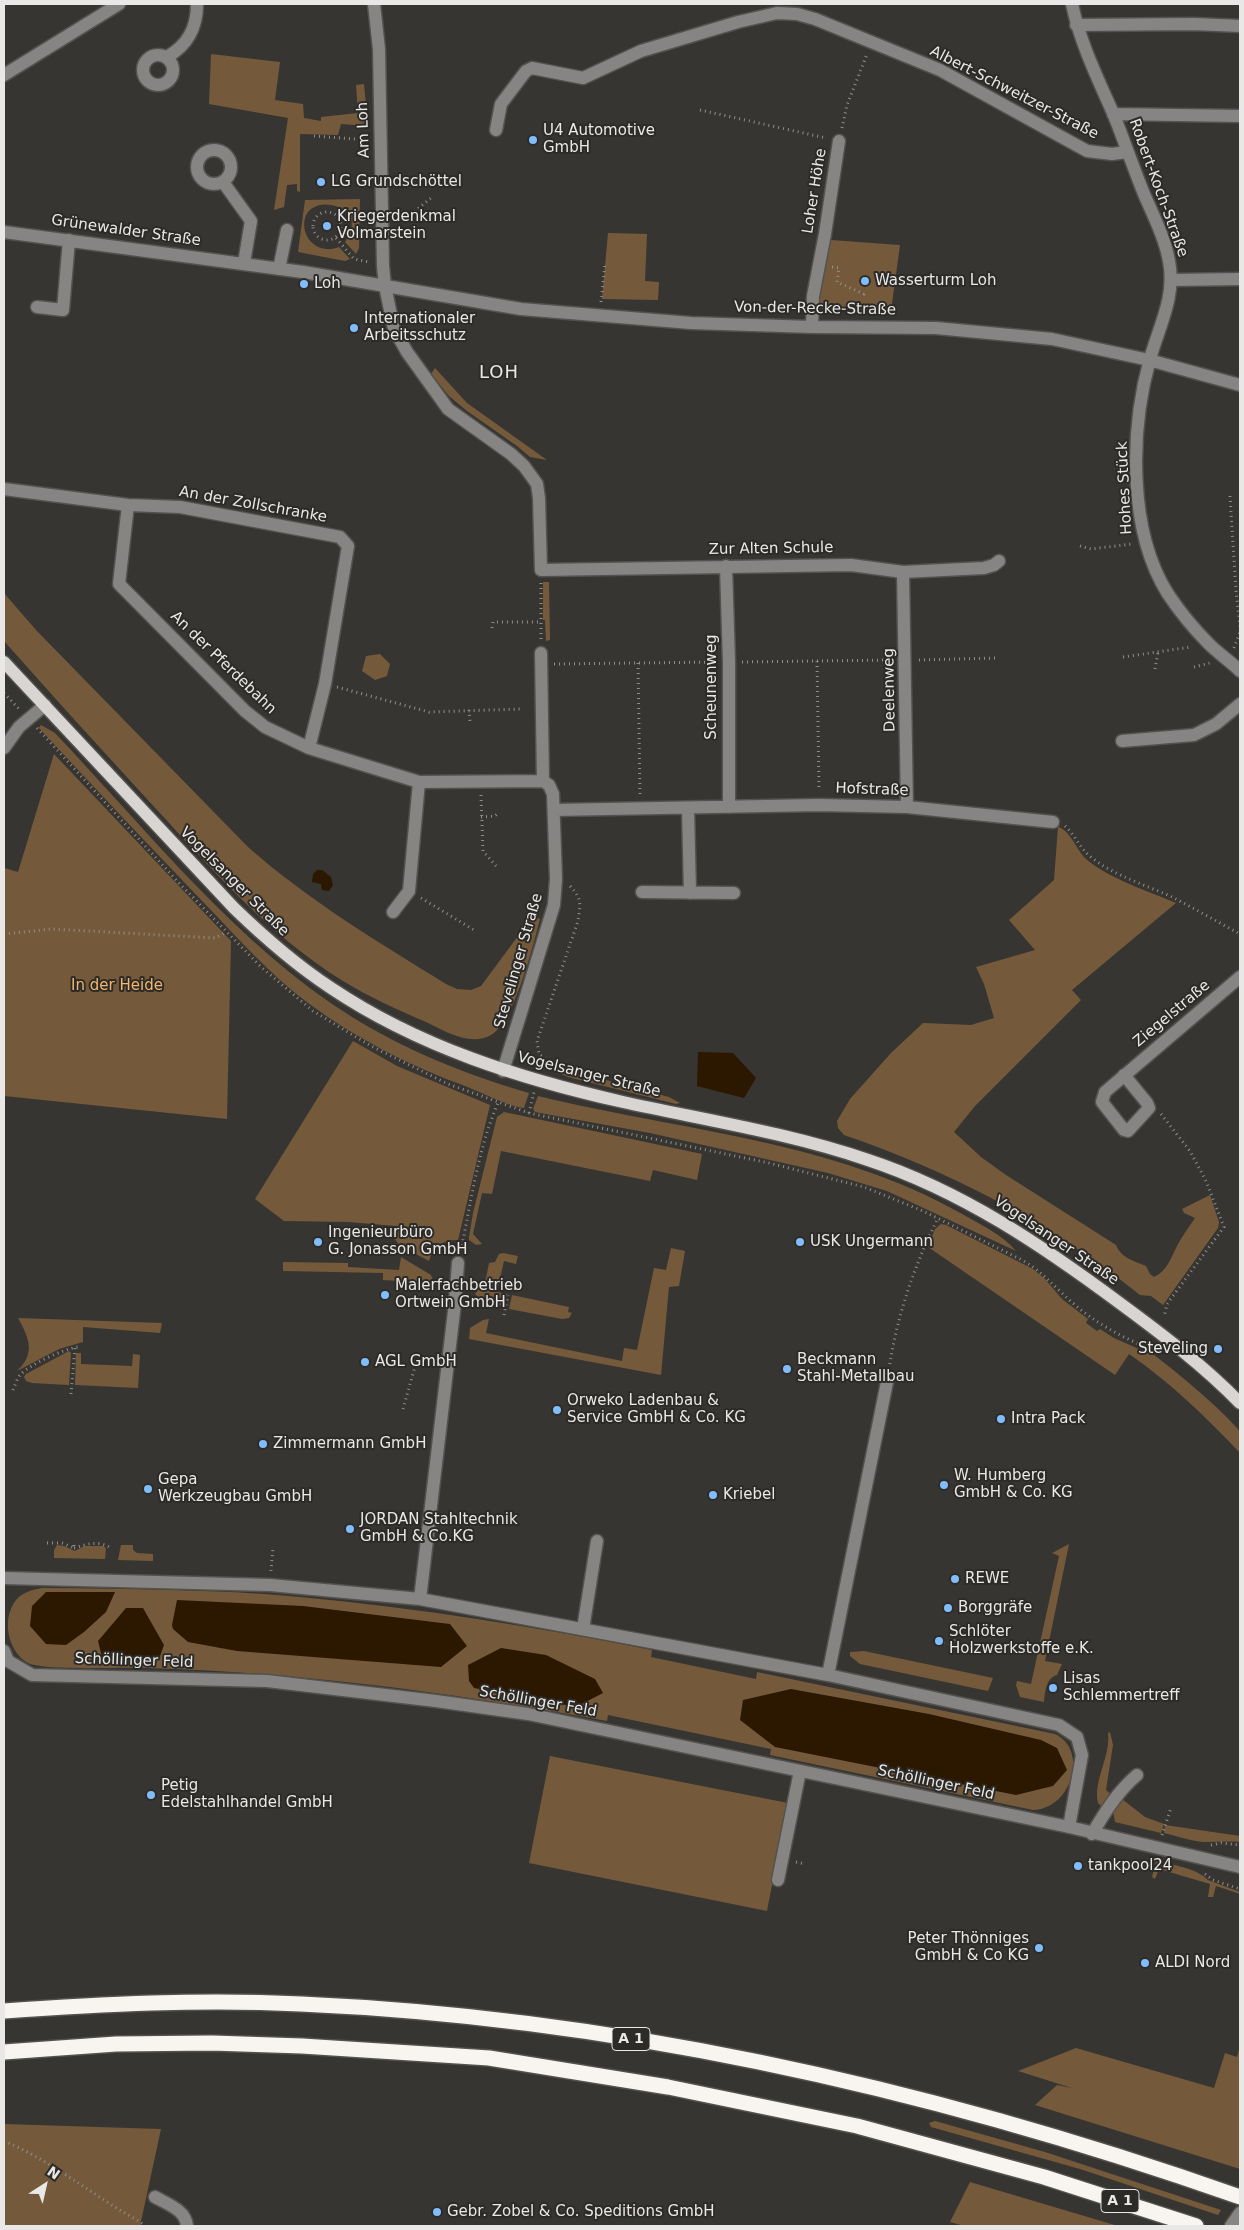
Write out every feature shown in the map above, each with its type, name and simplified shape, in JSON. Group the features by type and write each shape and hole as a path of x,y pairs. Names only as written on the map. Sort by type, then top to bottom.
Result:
{"highway":[{"name":"A 1","path":"4,2011 112,2004 300,2004 499,2019 672,2046 868,2086 1052,2136 1240,2197"},
{"name":"A 1","path":"4,2052 116,2044 212,2043 302,2046 489,2058 668,2086 857,2126 1044,2177 1196,2226"}],"main road":[{"name":"Vogelsanger Straße","path":"4,662 234,908 278,948 330,988 361,1007 447,1049 503,1071 621,1102 814,1144 869,1160 914,1177 982,1211 1020,1233 1065,1263 1204,1367 1240,1403"}],"street":[{"path":"4,75 119,4"},
{"path":"167,57 185,42 194,29 197,4"},
{"name":"Am Loh","path":"374,4 378,49 385,286"},
{"name":"Robert-Koch-Straße","path":"1072,4 1076,25 1095,75 1113,114 1169,258 1172,280 1169,300 1149,360"},
{"name":"Albert-Schweitzer-Straße","path":"496,130 501,104 526,71 532,68 583,78 641,51 777,12 797,14 816,19 940,70 1011,108 1077,147 1099,154 1127,152"},
{"path":"1076,25 1194,24 1240,26"},
{"name":"Robert-Koch-Straße","path":"1113,114 1240,116"},
{"name":"Loher Höhe","path":"812,327 812,303 839,141"},
{"path":"223,182 251,222 244,263"},
{"path":"279,269 287,230"},
{"name":"Grünewalder Straße","path":"4,232 244,263 385,286"},
{"path":"37,307 63,310 69,240"},
{"path":"1172,280 1240,279"},
{"path":"385,286 394,329 406,352 437,395 448,409 511,454 534,479 539,498 541,570"},
{"name":"Von-der-Recke-Straße","path":"385,286 521,309 691,323 812,327 936,328 1052,339 1149,360 1240,385"},
{"name":"Hohes Stück","path":"1149,360 1140,413 1137,456 1140,517 1145,542 1168,593 1187,620 1210,645 1240,671"},
{"name":"An der Zollschranke","path":"4,489 128,505 180,508 340,537 348,546 325,684 309,748"},
{"name":"An der Pferdebahn","path":"128,505 119,584 245,711 265,727 309,748 419,782 543,781"},
{"name":"Zur Alten Schule","path":"541,570 852,565 903,572 984,568 994,565 999,561"},
{"name":"Scheunenweg","path":"726,566 729,662 729,807"},
{"name":"Deelenweg","path":"903,572 906,660 907,807"},
{"name":"Stevelinger Straße","path":"503,1071 554,905 556,879 554,810 553,794 549,786 543,781 541,658"},
{"path":"1122,741 1194,735 1216,724 1240,704"},
{"path":"4,748 19,727 45,705"},
{"path":"393,912 409,891 419,782"},
{"name":"Hofstraße","path":"554,810 819,805 907,807 1053,822"},
{"path":"688,808 690,893"},
{"path":"642,892 734,893"},
{"name":"Ziegelstraße","path":"1149,1108 1128,1131 1124,1130 1102,1102 1105,1092 1240,977"},
{"path":"1124,1075 1149,1108"},
{"path":"420,1599 456,1295 458,1263"},
{"path":"828,1675 887,1382"},
{"path":"583,1629 597,1541"},
{"path":"4,1578 270,1585 420,1599 828,1675 1060,1724 1077,1737 1082,1755 1069,1827"},
{"name":"Schöllinger Feld","path":"4,1651 8,1661 32,1675 267,1681 528,1714 1069,1827 1092,1834 1240,1867"},
{"path":"778,1880 800,1771"},
{"path":"1092,1834 1108,1807 1124,1786 1137,1775"},
{"path":"155,2197 179,2211 184,2216 187,2226"},
{"path":"1231,2226 1240,2213"}],"path":[{"path":"839,141 846,105 872,42"},
{"name":"Loher Höhe","path":"700,110 839,141"},
{"path":"314,136 381,142"},
{"path":"383,221 405,219 431,198"},
{"path":"327,212 336,214 341,221 342,230 336,238 328,241 319,239 313,231 313,222 318,215 327,212"},
{"path":"336,238 354,259 383,266"},
{"path":"600,315 605,264"},
{"path":"819,265 839,268 837,282 864,294 865,290"},
{"path":"1230,496 1240,627"},
{"path":"1080,546 1091,549 1145,542"},
{"path":"541,570 541,658 638,663 711,662"},
{"path":"492,628 493,622 540,622"},
{"path":"1123,657 1210,645"},
{"path":"1155,669 1158,652"},
{"path":"906,660 998,658"},
{"path":"729,662 888,660"},
{"path":"817,661 819,805"},
{"path":"638,663 640,809"},
{"path":"348,690 429,712 521,709"},
{"path":"469,710 470,722"},
{"path":"481,782 484,854 496,866"},
{"path":"481,817 495,816 496,814"},
{"path":"1053,822 1065,826 1072,832 1079,846 1092,859 1109,869 1174,898 1240,934"},
{"path":"529,1113 537,1080 546,1060 539,1054 537,1041 578,921 579,896 568,885 556,879"},
{"path":"409,891 474,930"},
{"path":"4,934 52,929 215,938 226,932"},
{"path":"458,1263 478,1170 492,1116 498,1103"},
{"path":"1149,1108 1161,1113 1190,1150 1206,1181 1224,1227 1167,1304 1165,1315 1156,1330"},
{"path":"887,1382 894,1337 906,1293 922,1250 938,1218"},
{"path":"504,1314 508,1295"},
{"path":"13,1390 19,1376 29,1368 70,1348 77,1347 71,1394"},
{"path":"410,1362 426,1364"},
{"path":"403,1409 416,1362"},
{"path":"74,1542 74,1548"},
{"path":"48,1543 62,1543 74,1548 85,1543 97,1543 111,1548"},
{"path":"270,1585 273,1547"},
{"path":"938,1641 954,1645 959,1621"},
{"path":"1162,1833 1171,1808"},
{"path":"4,2141 19,2147 62,2172 95,2195 140,2220 145,2226"},
{"path":"4,2226 9,2226"}],"green space":[{"path":"211,54 280,62 275,100 303,104 304,118 321,121 321,117 358,113 356,85 364,84 368,126 341,124 338,135 300,134 300,192 297,191 297,184 287,185 284,207 274,210 288,118 209,104"},
{"path":"360,199 359,248 356,254 345,242 352,229 350,218 343,210 333,205 322,205 312,209 305,217 305,231 310,241 318,247 334,249 339,247 350,259 345,261 298,252 305,200"},
{"path":"608,233 647,234 645,281 659,282 658,300 602,299"},
{"path":"831,240 900,245 891,311 825,310 821,308 819,298"},
{"path":"435,368 467,403 547,460 530,457 467,411 449,396 431,374"},
{"path":"543,582 549,582 550,640 546,641 545,620 543,620"},
{"path":"4,593 36,630 248,847 319,903 446,984 457,989 471,990 481,986 521,932 527,914 540,919 522,983 507,1016 499,1028 491,1035 475,1039 466,1039 441,1030 343,981 315,962 263,920 215,873 4,641"},
{"path":"380,654 390,664 387,676 375,680 362,671 366,656"},
{"path":"41,725 55,733 195,885 270,956 310,988 352,1017 394,1041 460,1070 529,1093 524,1108 444,1078 384,1050 326,1016 294,992 255,956 142,838 39,728"},
{"name":"In der Heide","path":"54,754 231,941 227,1119 4,1096 4,868 18,872"},
{"path":"1058,827 1066,832 1085,858 1094,865 1128,884 1176,903 1072,990 1081,1000 975,1106 954,1132 981,1157 1116,1245 1125,1256 1146,1266 1154,1277 1171,1260 1181,1239 1195,1218 1184,1213 1182,1209 1210,1195 1219,1222 1218,1228 1163,1305 1151,1296 1140,1295 1071,1245 999,1202 923,1165 844,1135 838,1128 837,1121 850,1099 891,1053 923,1023 971,1025 994,1018 984,984 976,967 1035,950 1009,920 1054,880"},
{"path":"353,1041 397,1066 490,1105 458,1240 448,1241 439,1245 433,1251 429,1261 399,1245 395,1239 395,1226 349,1222 284,1221 255,1199"},
{"path":"547,1064 669,1097 680,1103 676,1104 568,1077 549,1069"},
{"path":"538,1096 756,1140 862,1170 914,1190 964,1215 998,1235 1016,1251 887,1191 828,1173 650,1133 535,1112 533,1109"},
{"path":"504,1112 702,1154 697,1180 653,1170 650,1181 501,1151 492,1194 482,1193 473,1234 482,1244 476,1245 469,1240 473,1213 497,1117"},
{"path":"941,1224 1033,1269 1045,1279 1062,1299 1088,1319 1086,1323 1097,1331 1100,1329 1114,1338 1148,1353 1149,1351 1216,1407 1237,1428 1240,1432 1240,1453 1187,1401 1129,1354 1115,1375 928,1247 935,1229"},
{"path":"671,1248 685,1251 679,1286 669,1287 661,1375 469,1339 470,1328 483,1320 489,1319 486,1333 622,1361 624,1348 637,1350 654,1268 666,1270"},
{"path":"499,1254 518,1256 516,1264 504,1261 497,1292 507,1294 504,1306 483,1301 475,1294 486,1278 489,1263 495,1262"},
{"path":"401,1257 431,1275 434,1283 383,1280 383,1273 283,1271 283,1262 348,1263 348,1267 399,1270"},
{"path":"512,1295 569,1307 568,1312 572,1313 569,1318 562,1319 509,1309"},
{"path":"18,1318 162,1323 160,1333 83,1327 83,1342 59,1349 17,1371 27,1358 29,1352 28,1339"},
{"path":"69,1351 71,1353 69,1385 26,1381 24,1377 26,1374"},
{"path":"76,1353 81,1353 81,1364 132,1366 133,1354 140,1355 138,1388 75,1385"},
{"path":"1069,1544 1045,1661 1062,1664 1057,1675 1048,1682 1044,1702 1020,1697 1016,1685 1017,1681 1031,1684 1059,1556 1052,1553"},
{"path":"57,1545 75,1551 84,1546 104,1546 106,1549 105,1559 54,1558 54,1550"},
{"path":"121,1545 133,1545 133,1550 137,1553 153,1554 153,1561 118,1560"},
{"path":"42,1588 203,1591 268,1594 345,1601 521,1626 652,1650 651,1657 756,1679 757,1672 1055,1734 1065,1742 1071,1752 1073,1765 1071,1778 1066,1790 1058,1800 1047,1807 1033,1810 770,1755 771,1749 608,1715 607,1721 492,1701 319,1679 203,1670 66,1668 37,1665 28,1663 21,1658 11,1643 8,1625 11,1608 16,1600 25,1593"},
{"path":"864,1651 993,1678 988,1691 860,1664 850,1656 850,1652"},
{"path":"1110,1732 1113,1745 1106,1790 1111,1794 1102,1807 1098,1803 1097,1794 1107,1750 1108,1733"},
{"path":"550,1756 788,1803 767,1911 529,1863"},
{"path":"1122,1799 1145,1817 1164,1824 1161,1833 1115,1822 1113,1811"},
{"path":"1165,1825 1240,1836 1240,1842 1189,1840 1164,1833"},
{"path":"1156,1861 1191,1870 1208,1880 1240,1892 1240,1894 1216,1886 1213,1897 1208,1897 1210,1884 1159,1869 1155,1879 1152,1877"},
{"path":"1240,2046 1240,2169 1035,2105 1057,2085 1072,2088 1018,2071 1076,2048 1214,2088 1225,2053 1237,2057"},
{"path":"935,2121 1045,2152 1221,2210 1218,2215 1080,2169 931,2127 929,2123"},
{"path":"4,2124 161,2129 140,2226 4,2226"},
{"path":"970,2182 1118,2226 964,2226 950,2222"}],"shaded area":[{"path":"317,870 322,870 331,877 333,885 329,891 322,890 321,884 312,882 313,874"},
{"path":"698,1052 733,1053 756,1078 744,1098 697,1086"},
{"path":"46,1592 115,1592 106,1612 66,1645 46,1644 30,1626 32,1606"},
{"path":"177,1600 303,1606 450,1624 467,1646 441,1667 237,1651 188,1642 173,1629 172,1625"},
{"path":"126,1608 143,1608 164,1645 159,1659 103,1661 98,1641"},
{"path":"501,1648 546,1655 595,1679 603,1693 576,1707 474,1688 469,1681 468,1665"},
{"path":"791,1689 929,1714 1041,1740 1057,1748 1067,1770 1053,1786 1016,1795 775,1747 740,1720 743,1700"}],"place":[{"name":"U4 Automotive GmbH","path":"533,140"},
{"name":"LG Grundschöttel","path":"321,182"},
{"name":"Kriegerdenkmal Volmarstein","path":"327,226"},
{"name":"Wasserturm Loh","path":"865,281"},
{"name":"Loh","path":"304,284"},
{"name":"Internationaler Arbeitsschutz","path":"354,328"},
{"name":"Ingenieurbüro G. Jonasson GmbH","path":"318,1242"},
{"name":"USK Ungermann","path":"800,1242"},
{"name":"Malerfachbetrieb Ortwein GmbH","path":"385,1295"},
{"name":"Steveling","path":"1218,1349"},
{"name":"AGL GmbH","path":"365,1362"},
{"name":"Beckmann Stahl-Metallbau","path":"787,1369"},
{"name":"Orweko Ladenbau & Service GmbH & Co. KG","path":"557,1410"},
{"name":"Intra Pack","path":"1001,1419"},
{"name":"Zimmermann GmbH","path":"263,1444"},
{"name":"W. Humberg GmbH & Co. KG","path":"944,1485"},
{"name":"Gepa Werkzeugbau GmbH","path":"148,1489"},
{"name":"Kriebel","path":"713,1495"},
{"name":"JORDAN Stahltechnik GmbH & Co.KG","path":"350,1529"},
{"name":"REWE","path":"955,1579"},
{"name":"Borggräfe","path":"948,1608"},
{"name":"Schlöter Holzwerkstoffe e.K.","path":"939,1641"},
{"name":"Lisas Schlemmertreff","path":"1053,1688"},
{"name":"Petig Edelstahlhandel GmbH","path":"151,1795"},
{"name":"tankpool24","path":"1078,1866"},
{"name":"Peter Thönniges GmbH & Co KG","path":"1039,1948"},
{"name":"ALDI Nord","path":"1145,1963"},
{"name":"Gebr. Zobel & Co. Speditions GmbH","path":"437,2212"}],"district":[{"name":"LOH","path":"499,373"}]}
